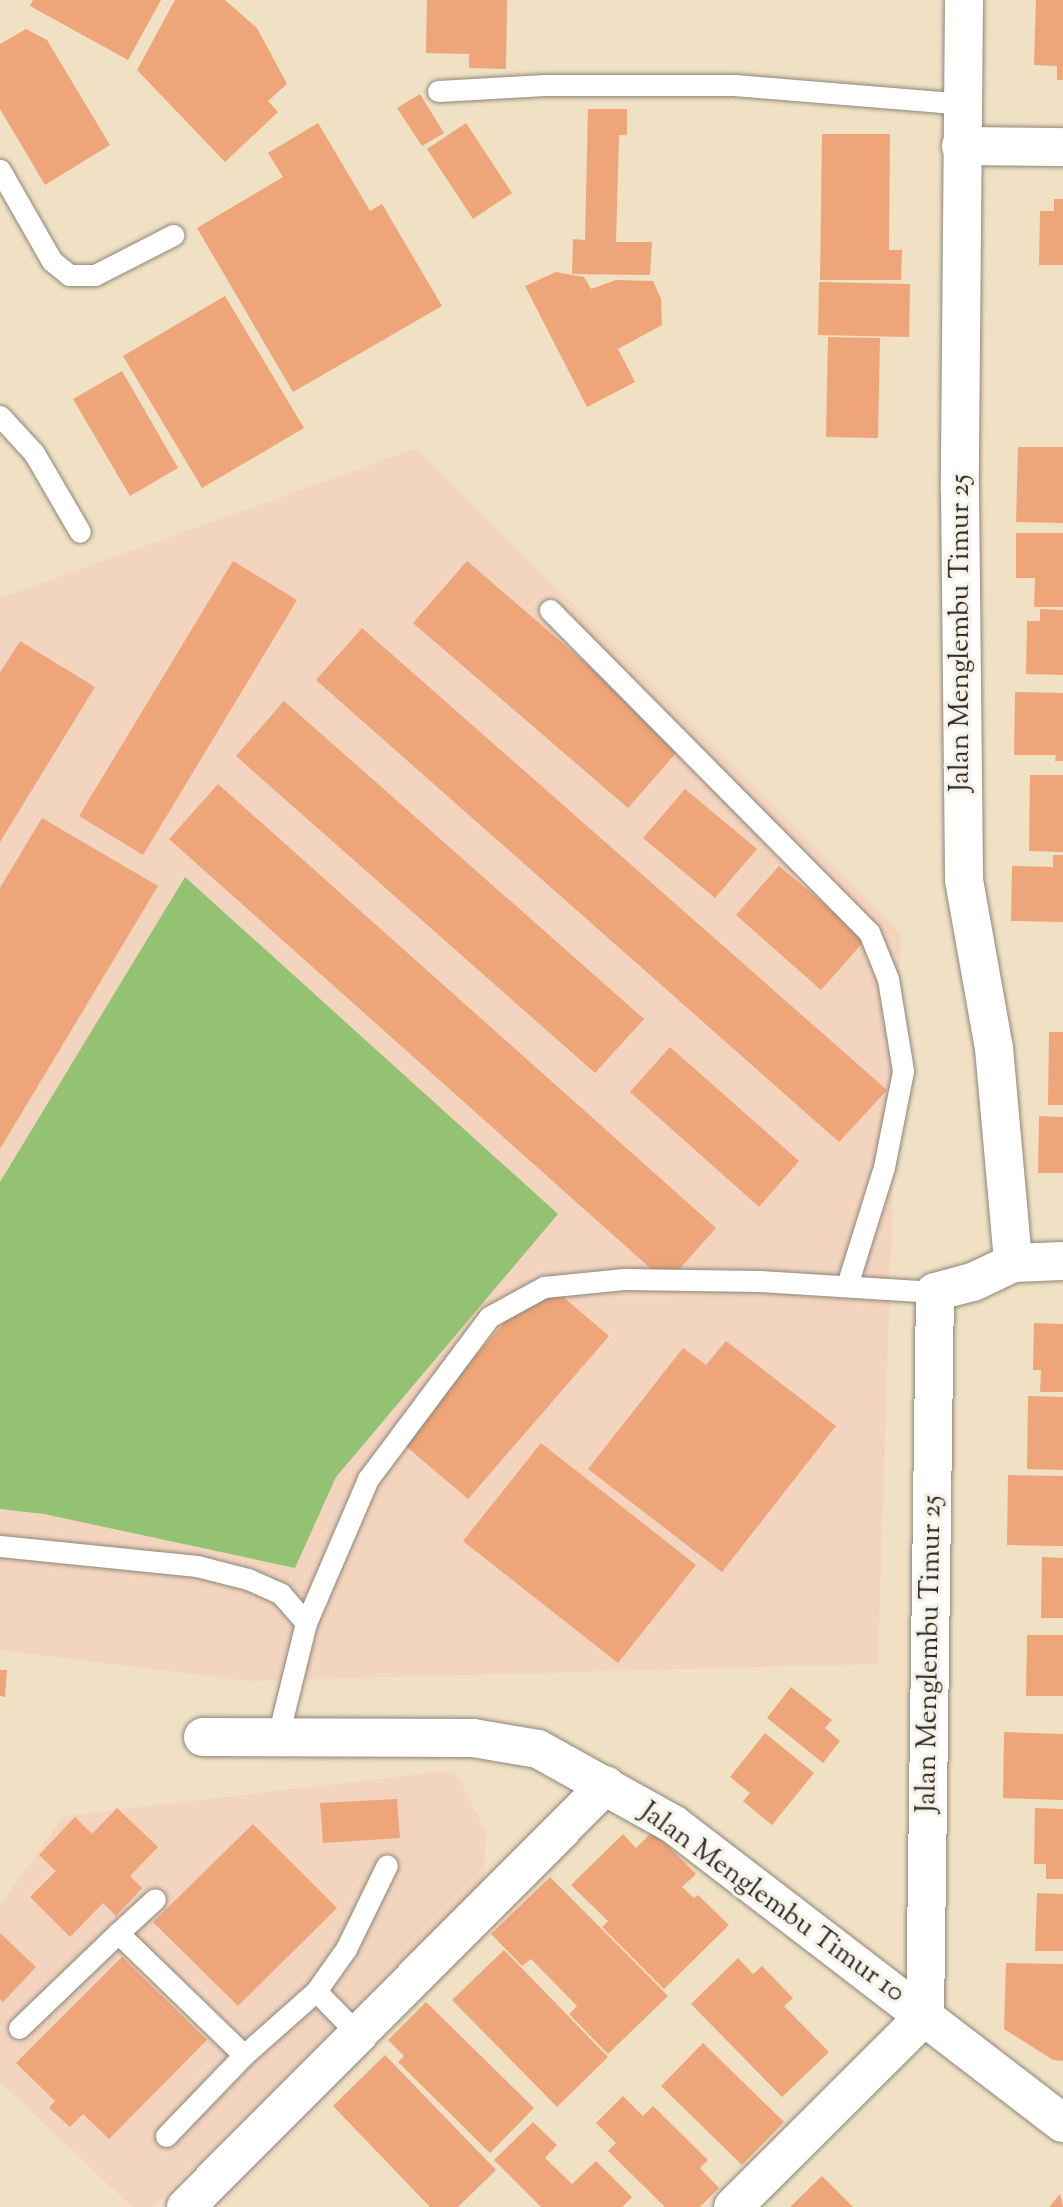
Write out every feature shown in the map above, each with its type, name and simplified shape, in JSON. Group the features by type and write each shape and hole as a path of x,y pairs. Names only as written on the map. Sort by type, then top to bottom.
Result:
{"street":[{"name":"Jalan Menglembu Timur 25","path":"964,0 961,145 964,880 994,1048 1013,1263"},
{"path":"961,145 1063,147"},
{"path":"935,1292 973,1282 1013,1263 1063,1261"},
{"name":"Jalan Menglembu Timur 25","path":"925,2016 935,1292"},
{"name":"Jalan Menglembu Timur 10","path":"204,1737 276,1740 473,1738 538,1749 673,1824 1063,2123"},
{"path":"186,2207 606,1785"},
{"path":"733,2207 925,2016"}],"lane":[{"path":"438,91 545,85 734,85 962,104"},
{"path":"0,170 52,261 69,275 95,275 173,235"},
{"path":"0,416 34,453 79,532"},
{"path":"550,610 869,932 888,979 903,1071 884,1167 847,1285"},
{"path":"276,1740 306,1623 368,1479 489,1317 544,1287 624,1279 847,1285 935,1292"},
{"path":"0,1546 197,1566 248,1579 281,1594 306,1623"},
{"path":"166,2136 244,2055 316,1991 346,1949 387,1865"},
{"path":"19,2028 155,1899"},
{"path":"118,1933 244,2055"},
{"path":"316,1991 358,2034"}],"shaded area":[{"path":"417,448 901,934 878,1664 246,1681 0,1650 0,598"},
{"path":"454,1770 486,1831 484,1881 153,2207 132,2207 0,2082 0,1905 64,1816"}],"green space":[{"path":"185,877 558,1214 336,1477 295,1568 44,1514 0,1509 0,1182"}],"building":[{"path":"33,0 161,0 128,60 30,6"},
{"path":"175,0 225,0 257,28 287,84 268,101 278,112 225,162 137,70"},
{"path":"427,0 507,0 506,69 469,68 469,54 426,53"},
{"path":"1036,0 1063,0 1063,80 1057,80 1057,66 1034,65"},
{"path":"26,29 47,40 110,145 45,185 0,109 0,44"},
{"path":"420,94 444,133 422,146 397,108"},
{"path":"588,109 627,109 627,135 619,135 616,242 652,242 650,275 572,274 573,239 585,240"},
{"path":"318,123 370,211 382,204 442,306 293,392 197,228 283,177 268,153"},
{"path":"466,123 512,193 473,219 427,149"},
{"path":"822,134 890,134 889,250 902,250 901,280 820,280"},
{"path":"1054,199 1063,199 1063,265 1039,265 1040,211 1054,211"},
{"path":"556,272 584,277 591,289 616,280 653,281 661,299 662,325 618,349 635,382 587,407 525,286"},
{"path":"819,282 910,284 909,337 818,335"},
{"path":"225,296 304,428 202,488 123,356"},
{"path":"828,337 880,338 878,438 826,437"},
{"path":"122,371 178,468 130,496 73,399"},
{"path":"1018,447 1063,447 1063,523 1016,522"},
{"path":"1016,533 1063,533 1063,607 1034,607 1035,578 1016,578"},
{"path":"233,561 297,600 143,855 79,816"},
{"path":"467,561 682,746 628,808 413,623"},
{"path":"1040,609 1063,610 1063,675 1026,674 1027,621 1040,621"},
{"path":"362,628 887,1090 839,1142 316,680"},
{"path":"20,641 95,687 0,842 0,673"},
{"path":"1015,692 1063,693 1063,761 1055,761 1056,755 1014,755"},
{"path":"284,701 644,1019 595,1073 236,756"},
{"path":"1030,775 1063,775 1063,852 1029,851"},
{"path":"218,784 716,1228 667,1283 169,839"},
{"path":"685,789 757,849 715,898 643,838"},
{"path":"42,818 158,886 0,1149 0,888"},
{"path":"1053,855 1063,855 1063,922 1011,921 1012,866 1053,867"},
{"path":"779,866 866,939 821,990 736,915"},
{"path":"1049,1032 1063,1032 1063,1105 1048,1105"},
{"path":"670,1047 799,1161 759,1207 630,1092"},
{"path":"1039,1116 1063,1117 1063,1173 1038,1173"},
{"path":"542,1279 609,1336 468,1499 401,1442"},
{"path":"1034,1323 1063,1324 1063,1392 1040,1392 1041,1370 1033,1370"},
{"path":"726,1341 836,1426 722,1572 588,1469 683,1348 706,1365"},
{"path":"1028,1396 1063,1397 1063,1470 1027,1469"},
{"path":"541,1443 696,1565 618,1663 463,1541"},
{"path":"1008,1475 1063,1476 1063,1546 1007,1545"},
{"path":"1042,1557 1063,1558 1063,1618 1041,1618"},
{"path":"1027,1635 1063,1635 1063,1696 1026,1696"},
{"path":"0,1670 7,1670 5,1697 0,1696"},
{"path":"791,1687 832,1720 825,1728 840,1741 823,1763 767,1718"},
{"path":"1004,1732 1063,1734 1063,1800 1003,1798"},
{"path":"765,1733 814,1773 772,1825 743,1801 750,1793 730,1777"},
{"path":"397,1799 400,1838 323,1843 320,1803"},
{"path":"117,1808 158,1847 130,1876 142,1888 116,1916 103,1903 70,1937 30,1897 56,1871 39,1855 75,1817 92,1834"},
{"path":"1035,1808 1063,1809 1063,1879 1046,1879 1046,1864 1034,1864"},
{"path":"253,1824 337,1908 238,2006 153,1922"},
{"path":"653,1831 696,1874 682,1887 694,1898 698,1895 729,1925 664,1989 602,1927 608,1921 571,1885 623,1834 636,1848"},
{"path":"550,1877 668,1996 608,2054 569,2014 577,2006 531,1959 522,1966 491,1934"},
{"path":"1037,1893 1063,1894 1063,1951 1035,1951"},
{"path":"0,1933 36,1967 3,2002 0,1999"},
{"path":"504,1950 608,2057 557,2107 452,2000"},
{"path":"122,1957 207,2040 109,2139 83,2114 70,2127 49,2108 55,2101 16,2063"},
{"path":"738,1958 753,1974 762,1966 793,1998 784,2006 829,2052 782,2097 691,2004"},
{"path":"1006,1963 1063,1964 1063,2061 1053,2060 1004,2029"},
{"path":"426,2002 534,2108 490,2153 398,2062 404,2056 388,2040"},
{"path":"703,2043 784,2122 742,2165 661,2086"},
{"path":"385,2055 496,2170 458,2207 430,2207 333,2106"},
{"path":"623,2096 643,2116 653,2106 708,2160 700,2168 719,2188 700,2207 665,2207 608,2151 616,2143 596,2123"},
{"path":"533,2122 557,2145 545,2158 572,2184 596,2161 632,2197 622,2207 541,2207 494,2160"},
{"path":"822,2176 853,2207 790,2207"},
{"path":"1060,2194 1063,2207 1049,2207"}]}
